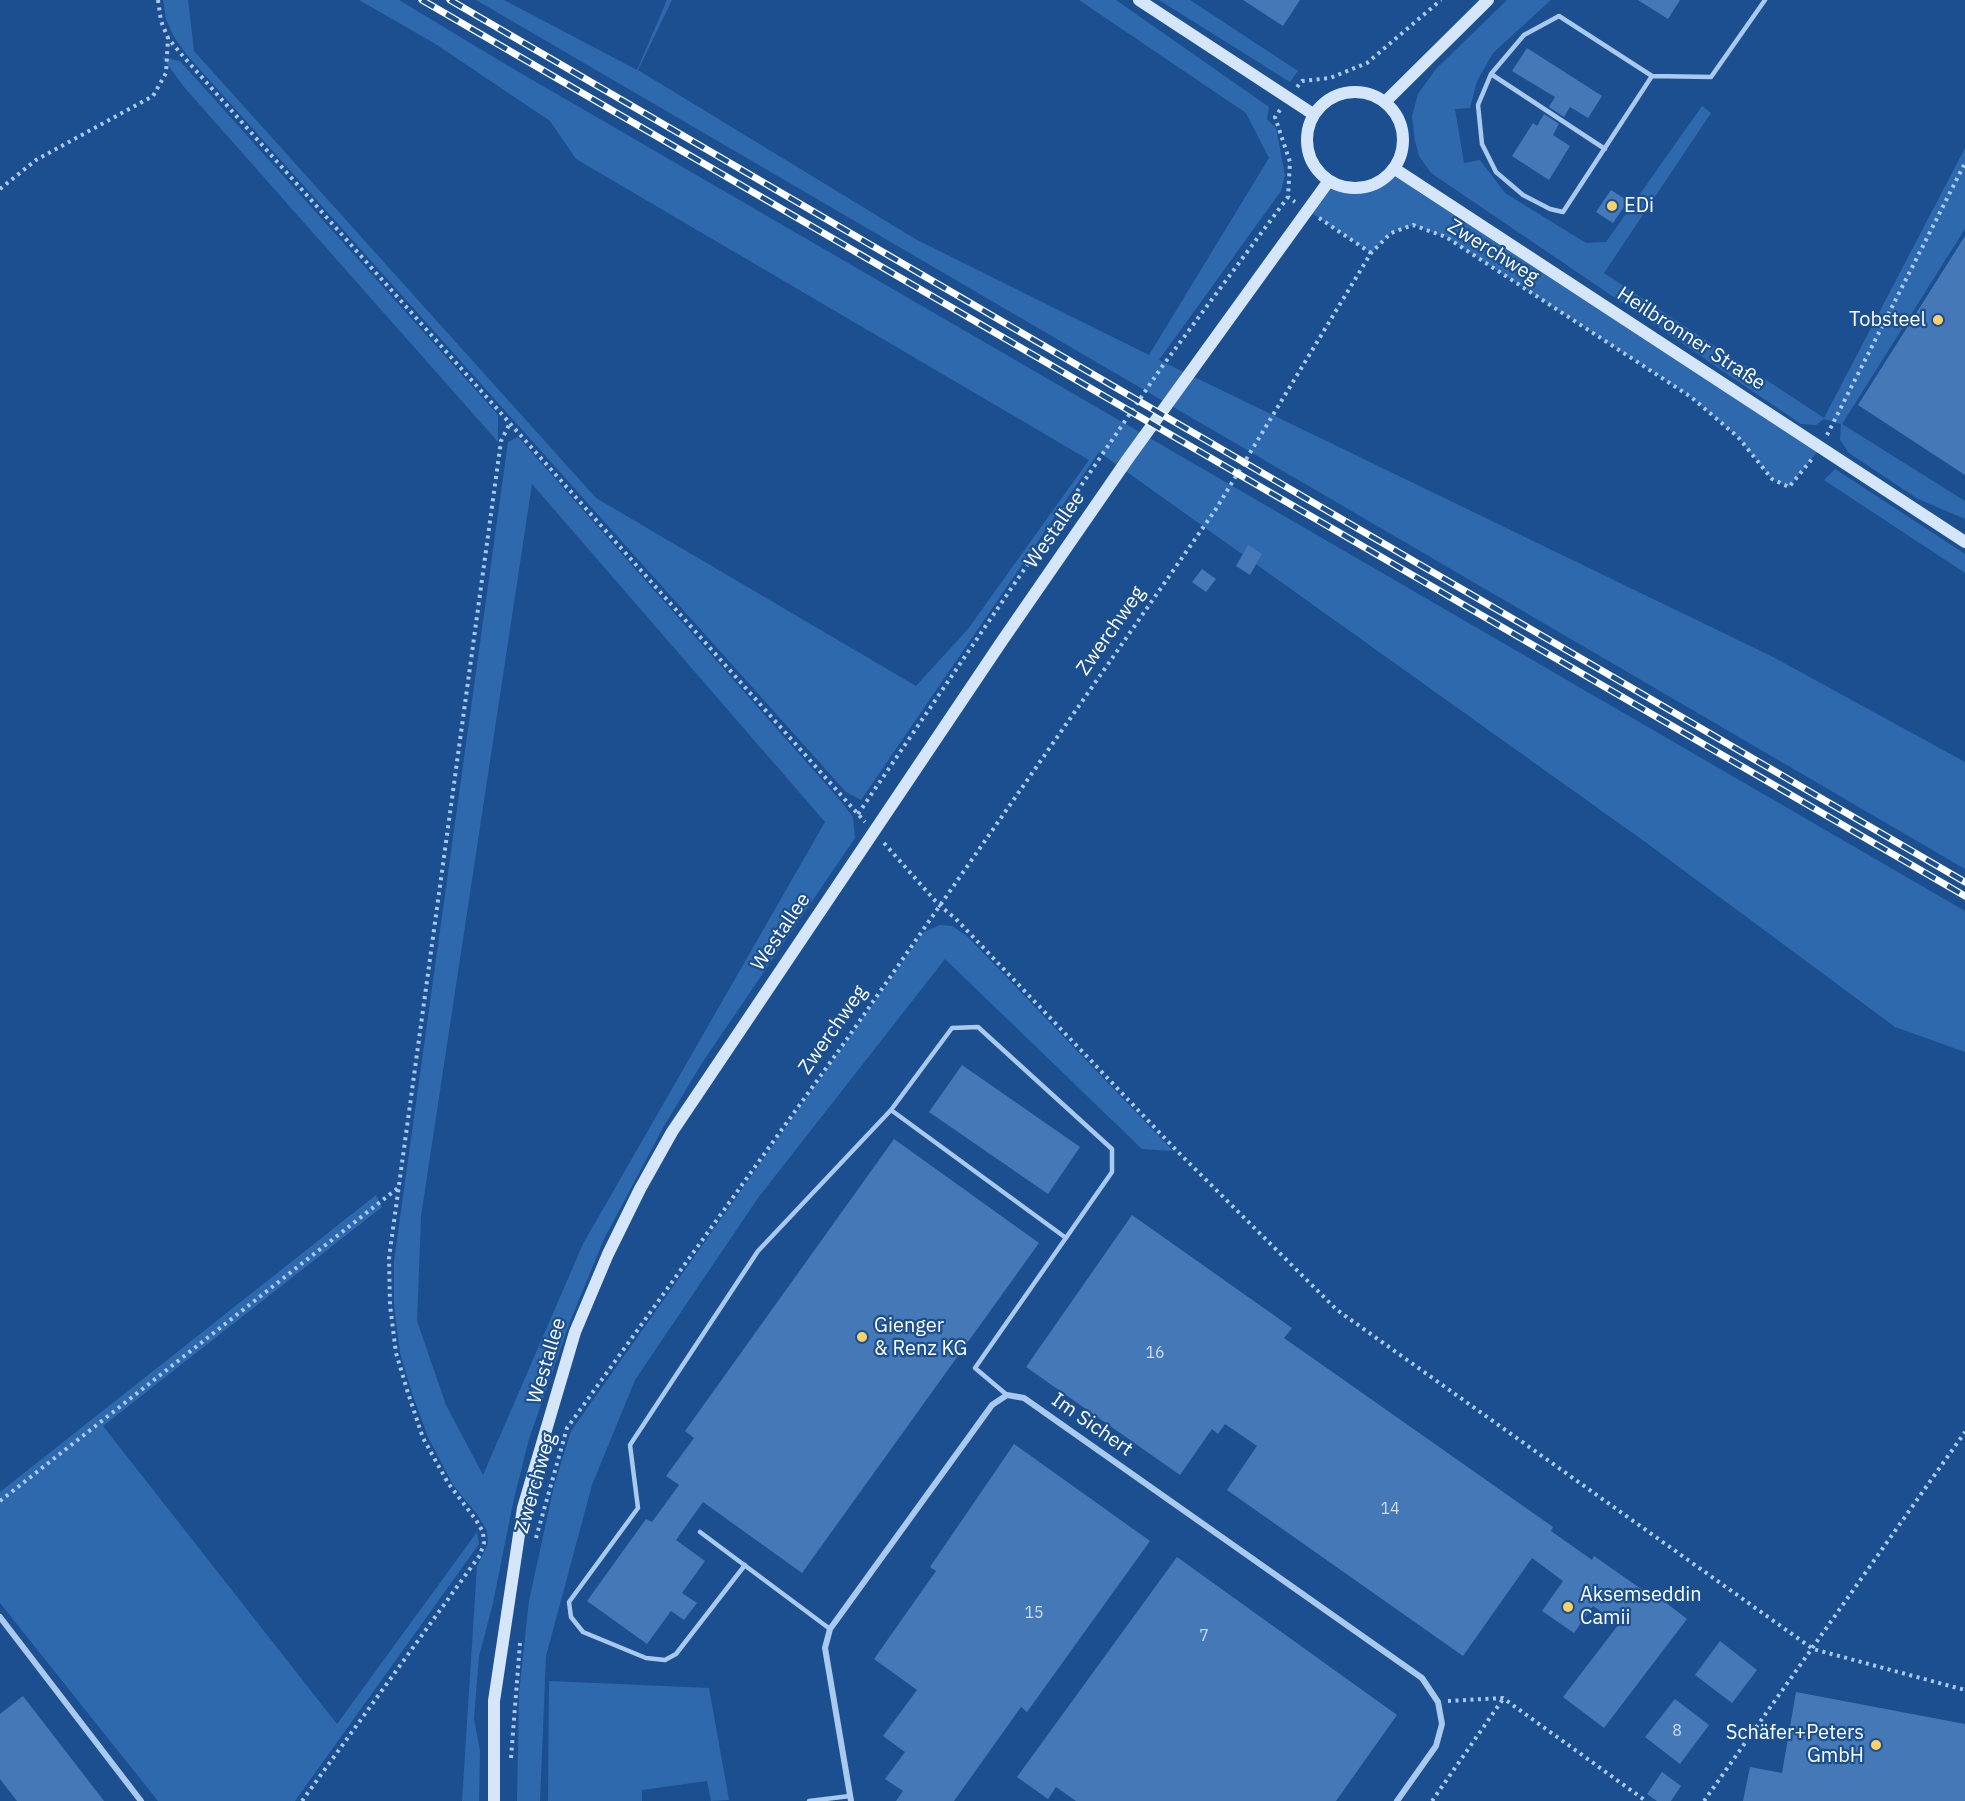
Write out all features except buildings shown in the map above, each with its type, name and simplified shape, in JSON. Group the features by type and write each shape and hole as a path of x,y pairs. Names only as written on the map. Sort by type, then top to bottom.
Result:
{"main road":[{"path":"1139,0 1313,114"},
{"path":"1385,102 1488,0"},
{"path":"1346,92 1367,93 1385,102 1397,116 1403,133 1402,152 1395,169 1380,183 1363,189 1344,188 1328,182 1314,168 1307,151 1306,131 1313,114 1328,99 1346,92"},
{"name":"Heilbronner Straße","path":"1395,169 1965,542"},
{"name":"Westallee","path":"494,1801 494,1701 523,1508 574,1332 608,1254 672,1132 873,831 1127,460 1328,182"}],"street":[{"path":"850,1798 825,1648 830,1629 992,1405 1007,1395"},
{"name":"Im Sichert","path":"1007,1395 1024,1398 1422,1678 1438,1702"},
{"path":"0,1617 141,1801"},
{"path":"1397,1801 1436,1746 1442,1724 1438,1702"}],"lane":[{"path":"1652,76 1563,212 1550,209 1522,195 1496,172 1482,144 1478,105 1491,74 1524,35 1559,16 1652,76 1711,77 1765,0"},
{"path":"1491,74 1605,149"},
{"path":"745,1565 676,1654 665,1660 646,1658 584,1632 572,1617 569,1602 638,1508 630,1445 758,1251 891,1110 952,1028 978,1027 1112,1149 1113,1172 975,1368 1007,1395"},
{"path":"891,1110 1066,1238"},
{"path":"700,1532 830,1629"},
{"path":"809,1801 850,1798"}],"path":[{"path":"158,0 160,21 168,38 938,904 956,919 1179,1152 1337,1310 1813,1649 1965,1690"},
{"path":"858,814 1161,368 1288,197 1290,162 1275,117 1288,97 1302,81 1330,78 1367,63 1441,0"},
{"path":"0,189 36,160 153,96 166,73 168,38"},
{"name":"Zwerchweg","path":"535,1541 567,1428 847,1039 938,904 1216,508 1371,253 1390,233 1413,225 1446,237 1691,397 1738,436 1772,479 1789,487 1821,447 1965,163"},
{"path":"1288,197 1371,253"},
{"path":"302,1801 480,1555 484,1543 483,1532 448,1483 423,1438 396,1353 390,1305 389,1257 501,441 510,423"},
{"path":"0,1501 399,1187"},
{"path":"1704,1801 1965,1432"},
{"path":"511,1768 521,1637"},
{"path":"1438,1702 1503,1698 1646,1801"},
{"path":"1432,1801 1486,1727 1503,1698"}],"shaded area":[{"path":"163,0 188,0 194,51 596,498 916,686 968,629 1089,460 576,159 550,121 434,43 359,0 399,0 505,64 1965,911 1965,1052 1895,1027 1648,844 1099,452 861,800 846,792 187,55 174,37 166,19"},
{"path":"476,0 504,0 637,70 667,0 672,0 638,70 917,240 1149,355 1269,158 1246,113 1079,0 1116,0 1269,107 1267,119 1276,128 1285,175 1281,191 1159,360 1773,657 1965,762 1965,869"},
{"path":"1159,0 1190,0 1298,71 1290,82"},
{"path":"1507,0 1551,0 1493,53 1477,81 1470,108 1455,109 1464,163 1480,160 1505,193 1586,243 1606,242 1702,106 1711,113 1604,273 1824,418 1965,148 1965,229 1842,424 1965,501 1965,519 1918,499 1849,453 1840,440 1841,424 1824,419 1816,425 1801,424 1431,173 1419,156 1415,141 1412,116 1418,94 1436,69"},
{"path":"162,57 180,61 498,415 498,442 184,87"},
{"path":"1395,169 1821,447 1789,487 1772,479 1738,437 1691,397 1446,237 1413,225 1391,233 1371,253 1307,210 1328,182 1344,188 1363,189 1380,183"},
{"path":"518,437 839,799 853,817 855,838 702,1063 664,1126 604,1239 569,1324 529,1439 479,1656 474,1719 480,1751 479,1801 462,1801 477,1566 488,1544 487,1531 477,1514 453,1485 428,1437 412,1393 400,1353 394,1305 394,1261 508,442","holes":["532,484 825,822 583,1244 483,1475 446,1405 417,1321 421,1216"]},
{"path":"1835,469 1965,554 1965,573 1824,480"},
{"path":"940,925 952,926 967,936 1173,1151 1142,1149 945,959 758,1198 635,1380 592,1485 546,1656 540,1801 517,1801 519,1693 529,1601 554,1486 571,1431 924,932"},
{"path":"376,1195 382,1207 103,1426 337,1724 477,1532 479,1544 295,1801 158,1801 0,1603 0,1492"},
{"path":"549,1681 709,1688 729,1800 711,1801 707,1781 642,1790 642,1801 548,1801"}],"railway":[{"path":"422,0 1965,896"},
{"path":"450,0 1965,882"}],"place":[{"name":"EDi","path":"1612,206"},
{"name":"Tobsteel","path":"1938,320"},
{"name":"Gienger & Renz KG","path":"862,1337"},
{"name":"Aksemseddin Camii","path":"1568,1607"},
{"name":"Schäfer+Peters GmbH","path":"1876,1745"}]}
